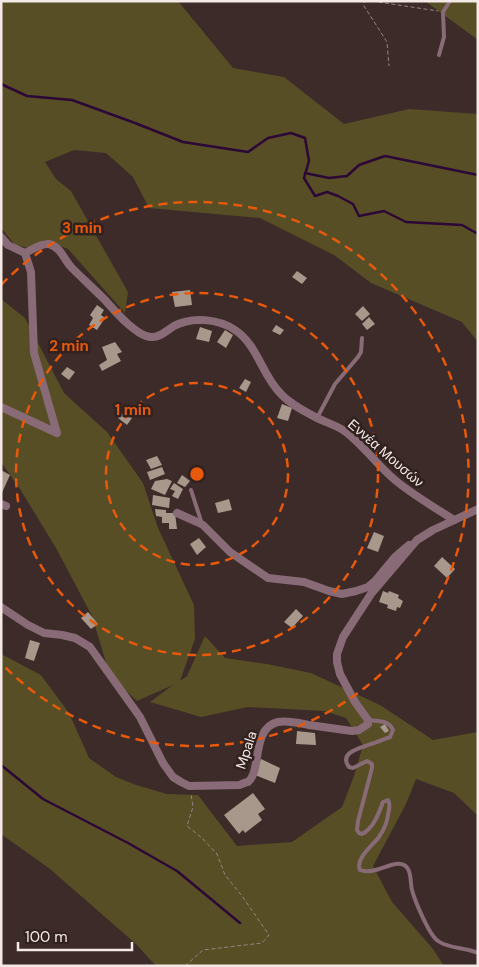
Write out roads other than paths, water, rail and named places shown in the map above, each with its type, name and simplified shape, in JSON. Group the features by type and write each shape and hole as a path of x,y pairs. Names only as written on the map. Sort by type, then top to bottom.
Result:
{"street":[{"path":"1,237 8,245 25,253 31,272 34,353 58,433 1,407"},
{"name":"Εννέα Μουσών","path":"25,253 46,244 60,250 71,267 128,324 146,336 152,338 175,325 197,320 227,324 250,344 275,388 291,403 344,431 396,480 420,499 454,520"},
{"path":"177,513 203,525 230,552 268,578 304,582 342,594 368,587 395,557 417,540 433,530 478,509"},
{"path":"368,720 340,674 337,662 339,646 371,594 417,540"},
{"name":"Mpala","path":"1,607 44,633 75,638 90,647 140,717 163,764 174,777 189,786 240,785 247,782 254,769 260,741 265,730 272,724 293,722 352,731 365,727 368,724 368,720"}],"lane":[{"path":"439,55 444,37 444,12 450,1"},
{"path":"317,418 335,384 358,357 362,338"},
{"path":"191,490 203,525"},
{"path":"368,720 387,722 392,726 393,732 390,737 353,750 348,754 346,760 348,767 353,768 367,761 372,764 358,820 357,830 359,833 366,832 374,822 383,802 388,800 390,806 387,822 380,836 358,866 360,870 365,872 378,870 390,865 404,865 409,871 412,892 429,930 436,940 445,945 472,950 478,953"}],"waterway":[{"path":"1,84 27,96 72,100 183,142 248,152 268,138 291,133 305,138 309,161 304,178 315,196 327,192 338,196 353,204 359,216 384,211 406,222 462,225 478,234"},
{"path":"305,173 329,178 347,176 359,165 385,156 478,175"},
{"path":"1,765 43,799 177,871 240,923"}]}
